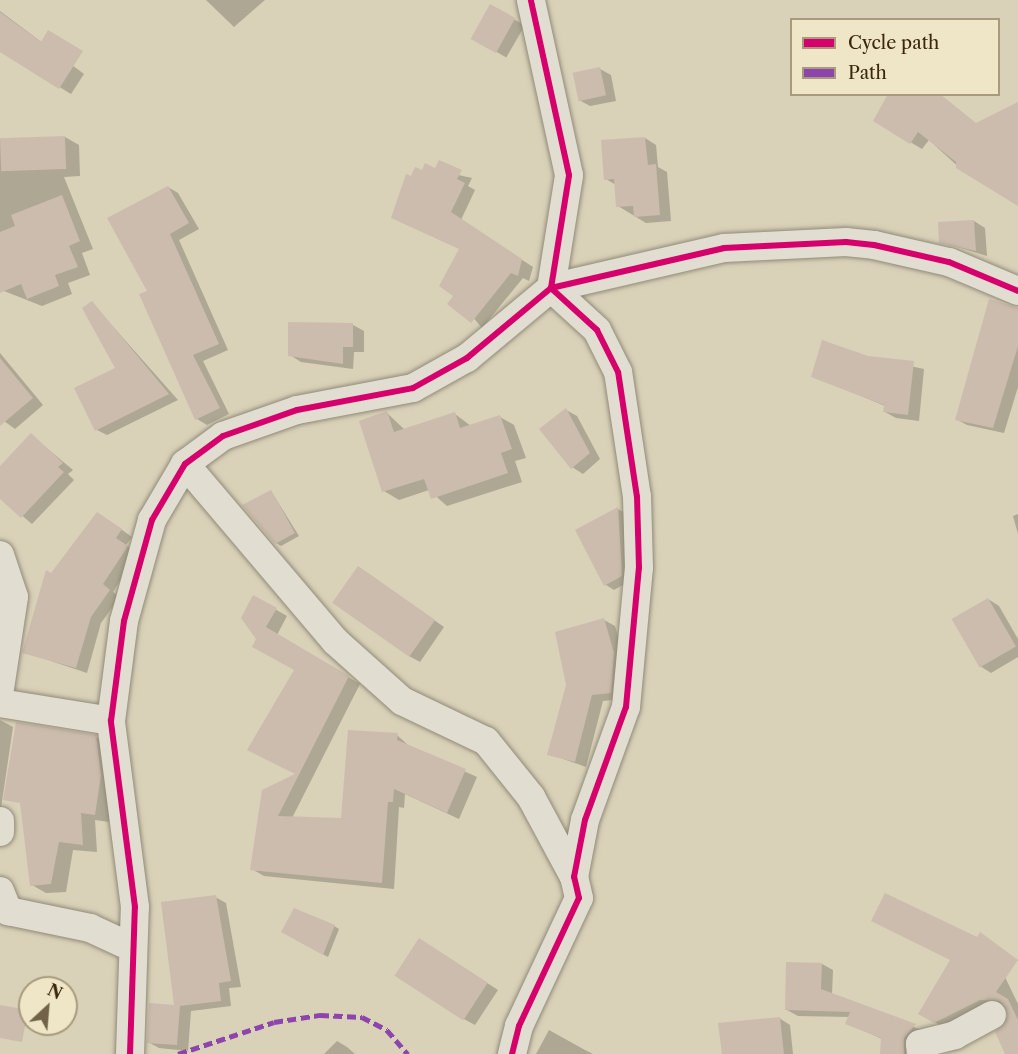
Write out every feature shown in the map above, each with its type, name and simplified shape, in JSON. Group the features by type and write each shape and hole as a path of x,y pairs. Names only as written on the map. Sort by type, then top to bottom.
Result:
{"street":[{"path":"531,0 569,175 551,288"},
{"path":"130,1054 132,878 111,721 124,621 152,520 185,464 223,436 297,410 413,388 466,358 551,288 724,248 846,242 949,262 1018,291"},
{"path":"551,288 597,330 618,372 639,529 626,707 585,820 574,877"},
{"path":"185,464 335,640 402,701 486,741 531,797 574,877 579,898 571,924 519,1026 512,1054"},
{"path":"0,555 14,597 0,688"},
{"path":"0,703 111,721"},
{"path":"0,821 0,832"},
{"path":"0,891 8,911 90,928 133,948"},
{"path":"921,1054 920,1044 955,1035 992,1015"}],"building":[{"path":"490,4 515,18 496,53 471,39"},
{"path":"0,12 41,42 48,30 83,51 59,89 0,52"},
{"path":"600,67 606,95 579,101 573,73"},
{"path":"887,96 942,96 976,123 1018,102 1018,206 956,168 956,162 918,132 910,144 873,121"},
{"path":"65,136 66,169 1,171 0,138"},
{"path":"645,137 648,165 656,164 660,215 634,217 633,206 616,207 614,179 604,180 601,140"},
{"path":"439,160 462,170 457,179 465,183 451,212 522,259 518,276 511,273 471,323 447,304 453,296 439,286 459,249 391,218 406,174 411,176 415,167 422,170 425,163 435,168"},
{"path":"168,186 189,223 170,234 219,344 193,355 220,408 195,420 139,294 147,291 107,218"},
{"path":"62,195 80,241 69,246 78,267 55,275 59,286 27,299 21,284 0,293 0,232 15,226 11,215"},
{"path":"974,220 976,251 939,243 938,222"},
{"path":"989,299 1018,308 1018,346 993,428 955,420"},
{"path":"92,301 169,394 95,431 74,388 115,368 82,308"},
{"path":"288,322 353,323 353,347 343,347 343,364 288,356"},
{"path":"822,340 868,356 914,361 908,415 883,412 884,405 811,377"},
{"path":"0,358 33,398 0,426"},
{"path":"566,408 590,453 571,469 539,429"},
{"path":"387,411 394,432 455,412 460,428 500,415 512,449 501,453 508,473 431,499 424,479 382,492 359,421"},
{"path":"31,433 63,463 58,467 64,472 21,518 0,499 0,466"},
{"path":"271,490 295,533 275,544 242,505"},
{"path":"618,507 622,576 604,586 575,530"},
{"path":"97,512 122,529 116,538 128,546 103,584 110,590 91,617 76,668 22,653 46,570 51,573"},
{"path":"358,566 435,620 409,657 332,603"},
{"path":"253,595 277,608 266,627 349,676 278,816 341,818 348,730 398,733 397,740 466,769 447,813 394,789 393,802 388,802 382,883 250,870 262,790 295,774 247,750 294,670 252,647 256,639 241,618"},
{"path":"988,598 1016,646 980,667 952,619"},
{"path":"604,618 614,653 611,693 592,695 575,762 547,755 566,685 555,632"},
{"path":"16,722 96,735 101,775 95,815 81,813 83,845 59,842 51,884 30,886 20,803 3,800"},
{"path":"885,893 977,937 980,932 1018,960 996,992 1008,999 1018,1020 1018,1054 1005,1054 995,1032 1008,1016 1000,1001 980,1000 934,1023 918,1014 950,960 871,921"},
{"path":"216,895 231,981 219,983 221,1001 180,1006 177,1045 147,1043 149,1003 174,1005 161,902"},
{"path":"294,908 335,925 323,955 281,932"},
{"path":"419,938 488,983 463,1020 394,976"},
{"path":"786,962 822,963 821,989 916,1024 904,1038 904,1054 880,1054 881,1038 845,1024 850,1012 785,1010"},
{"path":"0,1005 18,1008 18,1036 23,1036 22,1042 0,1038"},
{"path":"780,1017 784,1054 722,1054 718,1023"}],"marked path":[{"path":"178,1054 274,1022 320,1015 362,1017 387,1030 408,1054"}],"cycle path":[{"path":"512,1054 519,1026 579,898 574,877 585,820 626,707 639,568 637,497 618,372 597,330 551,288 569,175 531,0"},
{"path":"130,1054 135,907 111,721 124,621 152,520 185,464 223,436 297,410 413,388 467,358 551,288 724,248 846,242 874,245 949,262 1018,291"}]}
